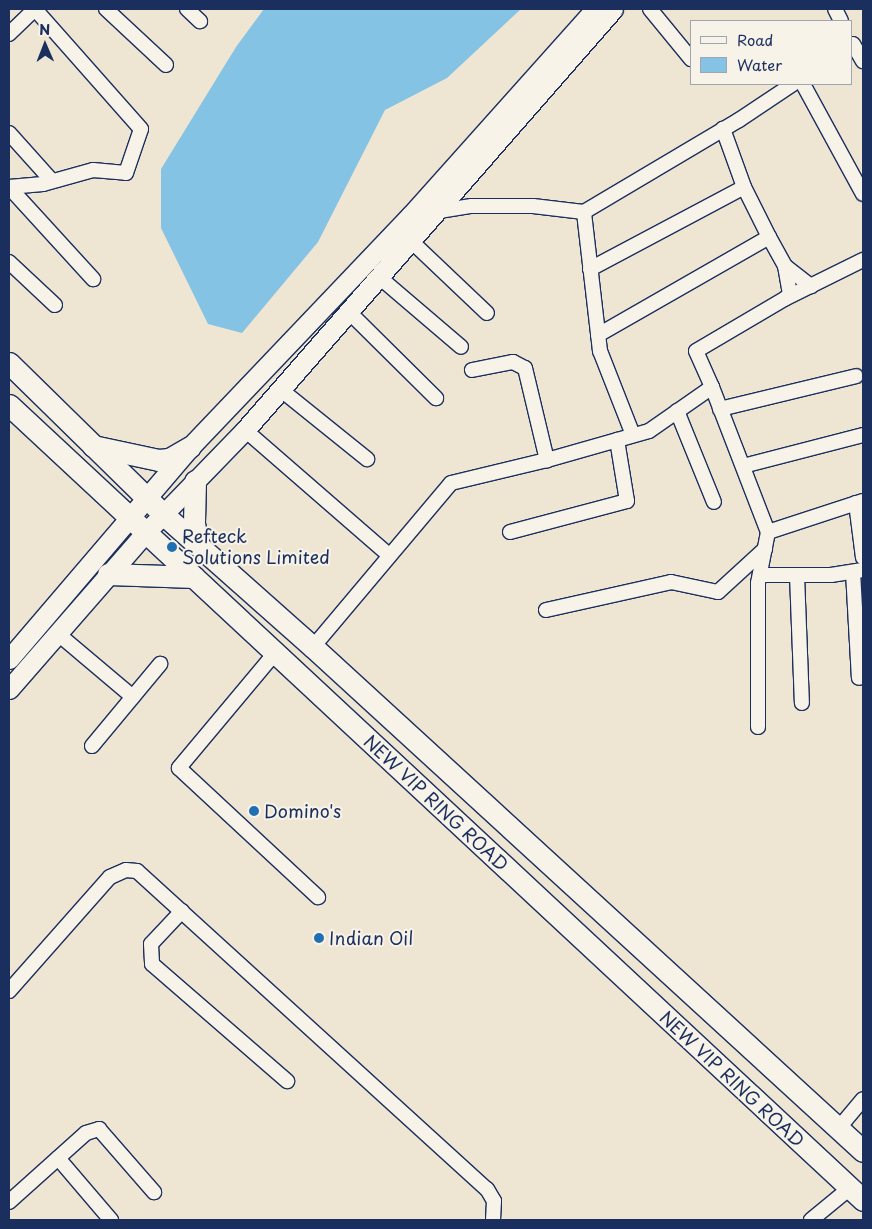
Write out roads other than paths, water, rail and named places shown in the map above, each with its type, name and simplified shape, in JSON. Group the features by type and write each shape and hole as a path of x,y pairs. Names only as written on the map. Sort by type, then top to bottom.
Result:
{"main road":[{"name":"NEW VIP RING ROAD","path":"9,364 163,514 314,648 863,1151"},
{"name":"NEW VIP RING ROAD","path":"9,405 856,1194"},
{"path":"93,446 159,460 170,459 190,447"},
{"path":"195,481 194,523 198,546"},
{"path":"108,574 194,577"},
{"path":"354,727 374,703"},
{"path":"513,874 534,851"}],"street":[{"path":"9,34 35,9 141,129 126,173 94,170 52,181 9,187"},
{"path":"106,9 166,65"},
{"path":"187,9 200,21"},
{"path":"9,659 130,517 148,499 190,447 411,214 595,9"},
{"path":"9,689 146,531 245,430 434,211 613,9"},
{"path":"650,9 690,58"},
{"path":"852,44 863,60"},
{"path":"411,214 472,206 533,206 584,212 723,129 790,85"},
{"path":"804,85 863,194"},
{"path":"723,129 744,187 784,266 790,296"},
{"path":"9,133 52,181"},
{"path":"9,187 93,279"},
{"path":"590,269 744,187"},
{"path":"584,212 600,351 633,435"},
{"path":"598,335 769,237"},
{"path":"410,240 487,313"},
{"path":"758,728 760,575 768,532 712,387 696,351 790,296 863,260"},
{"path":"9,262 55,305"},
{"path":"784,266 811,286"},
{"path":"378,276 461,348"},
{"path":"348,311 436,398"},
{"path":"472,370 513,362 525,368 547,460"},
{"path":"720,409 856,376"},
{"path":"314,648 389,555 451,483 547,460 649,431 712,387"},
{"path":"280,389 367,459"},
{"path":"677,411 714,502"},
{"path":"245,430 389,555"},
{"path":"743,466 863,436"},
{"path":"510,532 627,501 617,440"},
{"path":"768,532 860,502 863,558"},
{"path":"546,610 671,582 718,592 765,549"},
{"path":"760,575 797,575 858,571 859,678"},
{"path":"797,575 802,703"},
{"path":"57,633 133,697"},
{"path":"275,653 179,768 318,897"},
{"path":"92,746 160,664"},
{"path":"9,992 110,877 126,870 137,871 487,1189 494,1201 493,1220"},
{"path":"182,911 151,944 152,964 287,1081"},
{"path":"838,1128 863,1099"},
{"path":"9,1202 86,1133 99,1129 154,1192"},
{"path":"58,1158 111,1220"},
{"path":"811,1220 856,1194"}],"water":[{"path":"264,9 521,9 447,78 385,110 318,242 242,333 208,324 161,228 161,169 236,47"}],"place":[{"name":"Refteck Solutions Limited","path":"172,547"},
{"name":"Domino's","path":"254,811"},
{"name":"Indian Oil","path":"319,938"}]}
